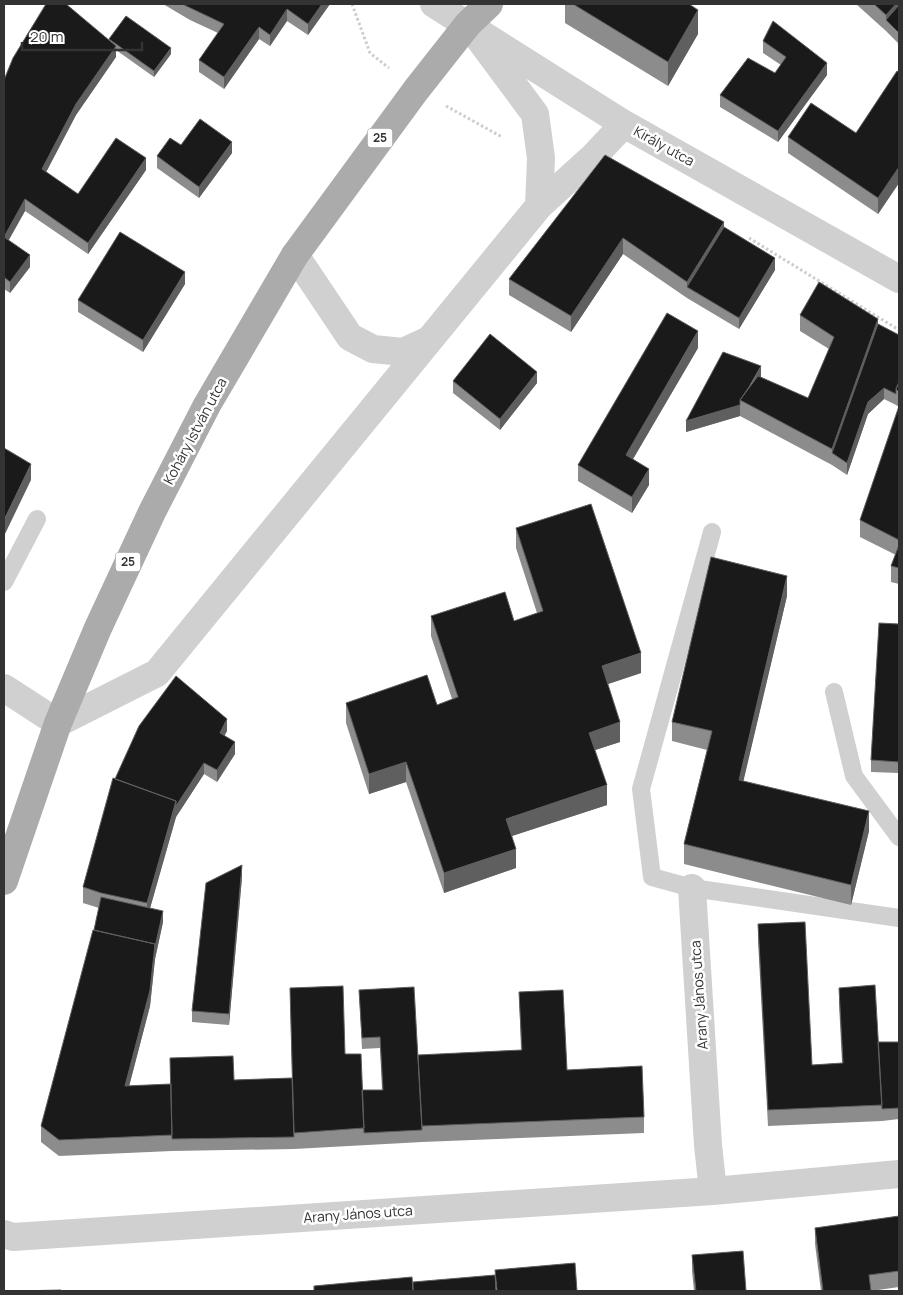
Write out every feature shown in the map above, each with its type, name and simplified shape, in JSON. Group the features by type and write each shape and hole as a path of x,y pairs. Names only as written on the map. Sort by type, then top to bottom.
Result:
{"main road":[{"name":"25","path":"468,24 489,4"},
{"name":"Koháry István utca","path":"4,882 58,723 98,628 152,512 207,405 295,254 416,90 468,24"}],"street":[{"name":"Király utca","path":"434,4 624,124 899,279"},
{"path":"468,24 535,114 541,158 539,206"},
{"path":"4,688 58,723 157,673 539,206 594,156 624,124"},
{"path":"295,254 350,337 373,349 402,352 427,341"},
{"name":"Arany János utca","path":"692,888 708,1145 713,1191"},
{"name":"Arany János utca","path":"4,1234 13,1237 713,1191 899,1174"}],"lane":[{"path":"4,582 37,519"},
{"path":"712,532 641,788 652,877 692,888 899,918"},
{"path":"834,692 854,776 899,837"}],"building":[{"path":"46,4 66,4 116,46 76,104 42,169 78,194 116,138 146,158 88,243 25,199 4,237 4,80 13,58"},
{"path":"182,4 322,4 308,24 287,9 270,35 259,27 224,77 199,60 224,24"},
{"path":"573,4 689,4 698,10 668,62"},
{"path":"874,4 896,4 886,15"},
{"path":"899,5 899,33 886,20"},
{"path":"126,16 171,48 154,71 109,39"},
{"path":"773,21 827,63 778,131 720,95 748,58 775,73 786,57 763,41"},
{"path":"897,71 899,72 899,167 878,198 788,137 811,103 856,133"},
{"path":"200,119 232,142 199,187 157,156 170,138 181,145"},
{"path":"605,155 724,222 687,282 623,238 571,316 509,279"},
{"path":"724,227 775,258 739,318 687,287"},
{"path":"120,232 185,272 143,340 78,300"},
{"path":"4,237 30,255 10,282 4,277"},
{"path":"819,282 878,319 832,449 740,400 758,376 808,398 834,337 800,315"},
{"path":"667,313 698,331 626,455 649,469 632,497 578,465"},
{"path":"878,324 899,335 899,382 896,394 884,388 868,402 847,463 832,453"},
{"path":"490,334 537,372 500,419 453,381"},
{"path":"723,352 761,366 740,400 740,405 686,421"},
{"path":"899,406 899,540 860,520"},
{"path":"4,448 31,464 4,520"},
{"path":"591,504 641,653 602,666 620,722 589,733 607,785 506,819 516,849 444,873 406,762 369,774 346,703 427,675 437,705 458,697 431,616 505,592 514,621 543,611 516,528"},
{"path":"899,545 899,568 891,566"},
{"path":"711,557 787,576 739,780 869,811 851,885 684,844 712,731 672,722"},
{"path":"879,623 899,624 899,762 871,760"},
{"path":"176,676 227,719 220,733 235,742 217,770 204,763 176,806 176,801 115,779 139,726"},
{"path":"113,778 176,801 147,903 83,887"},
{"path":"242,865 229,1014 192,1011 206,883"},
{"path":"101,897 163,911 155,947 155,944 94,930"},
{"path":"805,922 812,1065 843,1063 839,988 875,985 882,1105 768,1110 758,924"},
{"path":"93,930 155,944 150,990 125,1086 171,1084 172,1135 59,1140 41,1126"},
{"path":"343,986 345,1054 361,1054 364,1128 294,1133 290,988"},
{"path":"414,987 422,1130 364,1133 362,1090 383,1090 380,1037 362,1038 359,990"},
{"path":"563,990 567,1070 642,1066 644,1117 422,1126 418,1055 522,1050 519,992"},
{"path":"878,1042 899,1042 899,1108 882,1109"},
{"path":"233,1056 234,1080 292,1078 294,1137 172,1139 170,1058"},
{"path":"899,1216 899,1271 869,1275 871,1291 823,1291 815,1228"},
{"path":"743,1251 746,1291 696,1291 692,1255"},
{"path":"575,1263 577,1291 497,1291 495,1270"},
{"path":"495,1275 496,1291 413,1291 413,1282"},
{"path":"412,1277 413,1291 314,1291 314,1286"},
{"path":"61,1290 61,1291 17,1291"}]}
